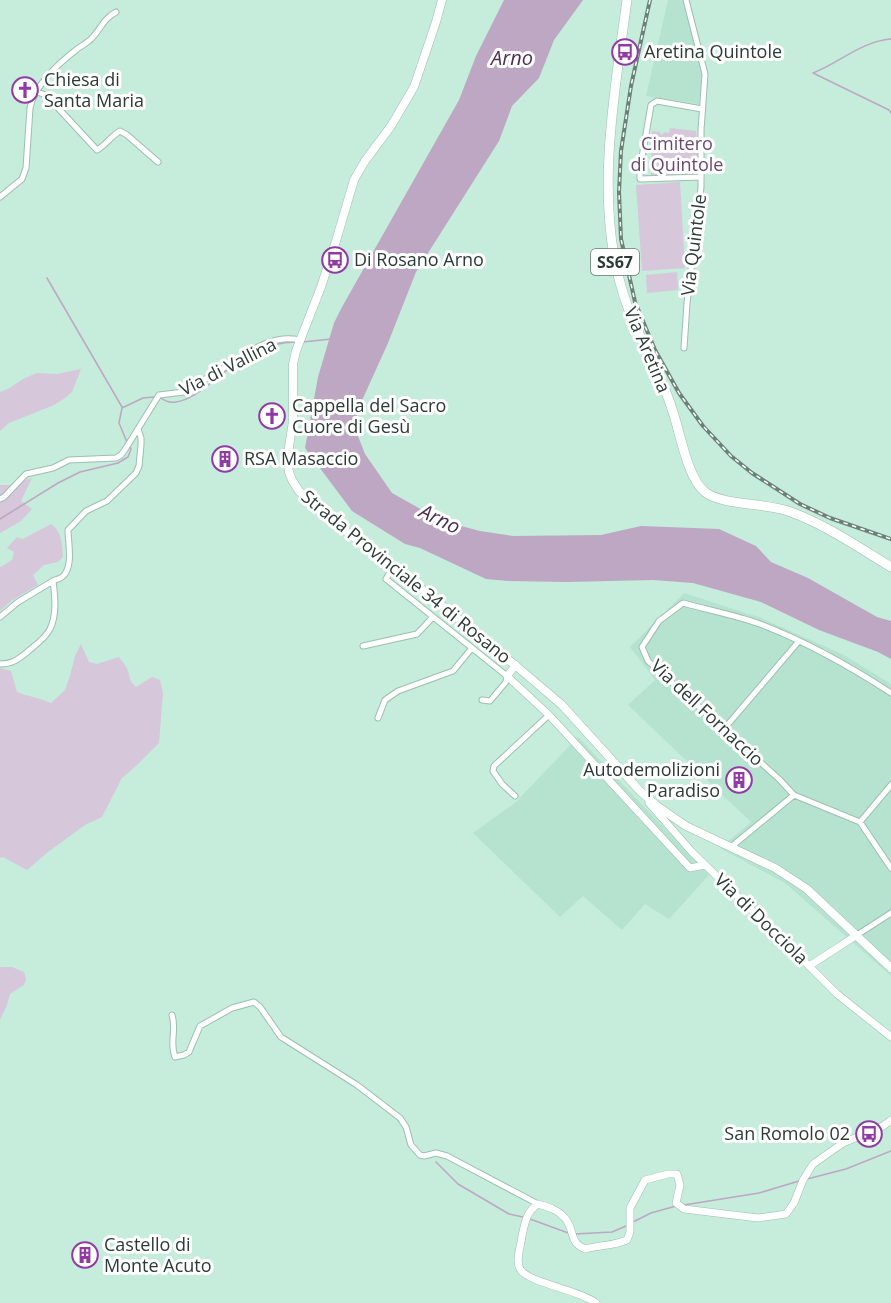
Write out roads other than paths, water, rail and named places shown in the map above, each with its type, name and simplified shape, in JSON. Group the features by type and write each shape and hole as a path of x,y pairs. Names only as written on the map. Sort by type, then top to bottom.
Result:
{"main road":[{"name":"Strada Provinciale 34 di Rosano","path":"442,0 414,87 391,126 354,180 321,287 299,342 293,364 294,411 287,460 289,472 299,491 309,501 516,665 562,705 640,792 686,826 775,868 807,890 891,968"},
{"name":"Via Aretina","path":"627,0 614,102 609,166 610,230 617,270 628,306 638,333 663,384 691,473 702,490 709,495 786,510 827,529 891,567"}],"street":[{"name":"Via Quintole","path":"684,348 701,177 705,74 686,0"},
{"path":"0,197 22,179 26,168 30,108 37,92 50,73 91,39 106,17 117,12"},
{"path":"37,92 46,95 97,150 120,131 158,162"},
{"path":"701,177 640,179 640,169 651,105 657,101 702,109"},
{"name":"Via di Vallina","path":"0,499 26,474 53,468 69,460 116,458 122,455 157,397 184,392 269,342 288,338 299,342"},
{"path":"0,617 18,602 66,573 69,561 68,530 86,511 107,501 136,472 139,466 141,438 138,429"},
{"path":"393,567 386,579 507,676 549,715 690,868 705,865"},
{"path":"0,664 9,664 19,658 38,643 50,629 54,617 53,581"},
{"name":"Via dell Fornaccio","path":"795,795 648,661 642,646 659,621 683,603 758,623 828,654 891,693"},
{"path":"363,646 417,634 433,616"},
{"path":"724,729 799,641"},
{"path":"378,718 385,700 398,691 453,671 472,648"},
{"path":"482,700 490,700 506,682 507,676 516,665"},
{"path":"515,796 502,784 493,771 494,766 549,715"},
{"path":"860,822 891,785"},
{"name":"Via di Docciola","path":"640,792 705,865 837,994 891,1037"},
{"path":"731,847 795,795 860,822 891,868"},
{"path":"809,966 891,914"},
{"path":"172,1015 174,1030 172,1048 175,1057 189,1052 200,1026 232,1008 254,1002 260,1007 280,1037 357,1084 400,1118 406,1126 411,1145 420,1155 436,1153 447,1156 538,1204 553,1208 566,1219 573,1239 585,1250 598,1246 615,1245 627,1240 630,1232 630,1208 645,1180 668,1174 677,1174 680,1185 676,1203 684,1209 758,1218 786,1214 794,1203 803,1180 813,1164 843,1143 883,1126 891,1120"},
{"path":"538,1204 531,1208 527,1218 518,1256 519,1267 526,1276 584,1296 597,1303"}],"water":[{"name":"Arno","path":"504,0 583,0 554,40 539,78 512,106 499,141 416,272 388,343 359,407 354,426 365,454 392,493 442,521 480,531 513,536 601,535 641,526 719,529 756,546 771,562 808,578 877,617 891,621 891,659 819,630 761,602 693,583 653,580 567,582 486,579 420,548 405,544 352,511 305,448 318,377 334,323 459,100 476,56"}],"waterway":[{"path":"813,73 860,48 891,39"},
{"path":"813,73 891,113"},
{"path":"47,278 122,407"},
{"path":"303,342 331,339"},
{"path":"159,397 171,402 187,399 252,354 273,345 295,342"},
{"path":"127,442 119,423 122,408 143,398 154,397"},
{"path":"0,519 80,472 118,463 128,457 130,446"},
{"path":"807,1179 846,1169 891,1151"},
{"path":"436,1162 458,1184 509,1214 523,1217"},
{"path":"684,1205 759,1193 799,1181"},
{"path":"633,1222 651,1213 676,1206"},
{"path":"530,1219 571,1234"},
{"path":"575,1234 612,1232 626,1226"}],"railway":[{"path":"650,0 631,86 621,151 619,192 621,239 635,302 655,350 679,393 703,426 731,456 752,473 800,504 830,518 891,539"}],"place":[{"name":"Aretina Quintole","path":"625,52"},
{"name":"Chiesa di Santa Maria","path":"25,90"},
{"name":"Di Rosano Arno","path":"335,260"},
{"name":"Cappella del Sacro Cuore di Gesù","path":"272,416"},
{"name":"RSA Masaccio","path":"225,459"},
{"name":"Autodemolizioni Paradiso","path":"739,780"},
{"name":"San Romolo 02","path":"869,1134"},
{"name":"Castello di Monte Acuto","path":"85,1255"}],"park label":[{"name":"Cimitero di Quintole","path":"677,154"}]}
